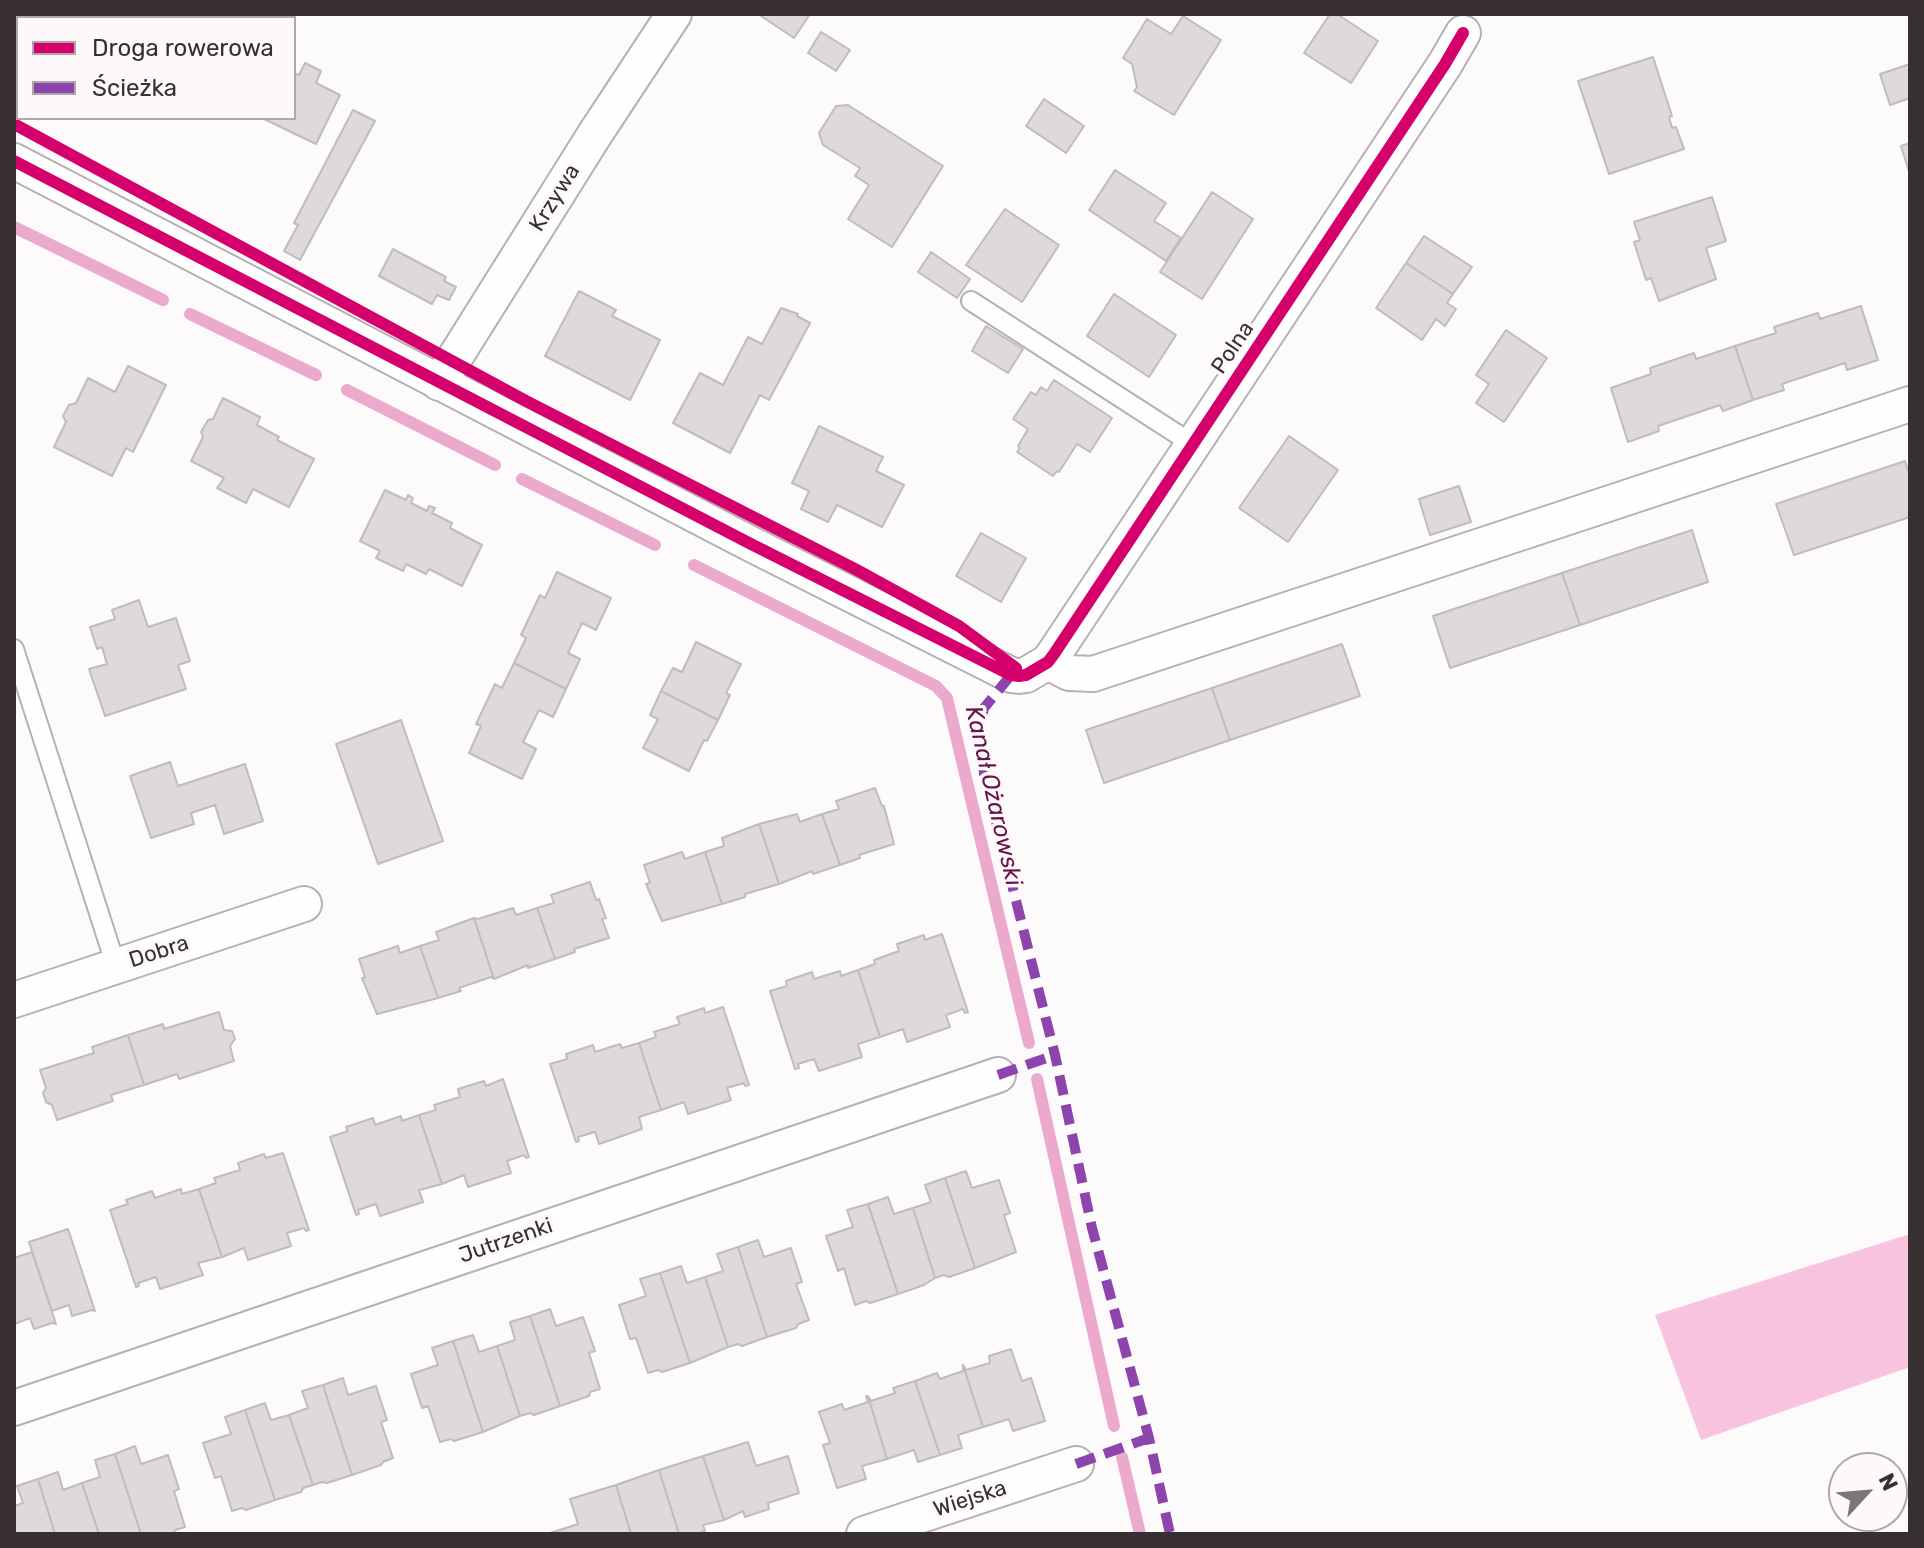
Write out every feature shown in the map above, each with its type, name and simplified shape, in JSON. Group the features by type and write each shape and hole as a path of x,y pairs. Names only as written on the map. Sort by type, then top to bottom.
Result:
{"street":[{"name":"Krzywa","path":"439,383 674,14"},
{"name":"Polna","path":"1037,668 1194,445 1463,33"},
{"path":"14,161 439,383 1011,675 1037,668 1093,674 1910,404"},
{"name":"Dobra","path":"14,1000 304,904"},
{"name":"Jutrzenki","path":"14,1408 998,1075"},
{"name":"Wiejska","path":"864,1534 1076,1464"}],"lane":[{"path":"971,301 1194,445"},
{"path":"14,649 116,966"}],"shaded area":[{"path":"1910,1234 1910,1367 1701,1440 1655,1315"}],"building":[{"path":"233,14 236,16 207,16"},
{"path":"758,14 810,14 794,38"},
{"path":"1330,14 1337,14 1378,41 1351,83 1304,53"},
{"path":"1183,16 1221,40 1174,115 1134,91 1137,87 1132,64 1123,58 1147,19 1171,34"},
{"path":"821,32 850,50 836,71 808,53"},
{"path":"1653,57 1672,116 1669,117 1672,128 1676,127 1684,149 1609,174 1578,81"},
{"path":"305,63 321,71 316,83 340,95 316,144 266,120 296,120 296,74 299,75"},
{"path":"1910,64 1910,98 1890,105 1880,74"},
{"path":"1044,99 1084,126 1066,153 1026,126"},
{"path":"848,105 943,166 892,247 848,219 869,185 855,176 860,168 823,145 819,133 836,106"},
{"path":"353,110 375,121 300,260 284,251 298,225 294,223"},
{"path":"1910,143 1910,175 1901,146"},
{"path":"1115,170 1166,203 1154,221 1181,238 1166,261 1089,210"},
{"path":"1212,192 1253,219 1202,299 1160,272"},
{"path":"1712,197 1726,241 1706,248 1716,279 1659,301 1651,278 1646,280 1634,242 1640,240 1634,222"},
{"path":"1005,209 1059,245 1022,302 966,265"},
{"path":"1424,236 1472,267 1453,294 1406,263"},
{"path":"393,249 446,277 444,281 456,287 449,300 437,295 432,304 379,276"},
{"path":"931,252 970,279 957,298 918,272"},
{"path":"1406,263 1453,294 1447,303 1456,309 1445,326 1436,319 1422,340 1376,308"},
{"path":"579,291 616,310 612,316 660,340 630,400 545,356"},
{"path":"1114,294 1176,335 1149,377 1087,336"},
{"path":"1861,306 1878,360 1847,370 1845,363 1782,384 1784,390 1753,400 1735,346 1776,333 1774,327 1818,313 1820,319"},
{"path":"781,308 798,314 810,323 769,400 760,395 730,453 673,423 700,373 723,385 748,337 762,344"},
{"path":"986,326 1023,349 1008,373 972,351"},
{"path":"1506,330 1547,358 1504,422 1476,403 1489,384 1476,375"},
{"path":"1735,346 1753,400 1723,411 1720,405 1658,426 1659,431 1628,442 1611,388 1651,374 1650,368 1694,353 1696,359"},
{"path":"128,366 166,385 133,452 126,448 112,476 54,447 66,422 63,416 69,405 76,403 88,378 115,392"},
{"path":"1054,380 1112,418 1090,452 1077,444 1053,476 1017,452 1028,429 1013,419 1031,392 1036,395 1041,387 1047,391"},
{"path":"223,398 260,417 257,425 279,437 277,440 314,459 289,507 253,489 246,503 217,488 224,478 191,461 203,437 201,432 208,420 213,419"},
{"path":"819,426 883,457 876,471 904,485 882,527 837,505 828,522 801,509 809,491 792,483"},
{"path":"1289,436 1338,470 1288,542 1239,508"},
{"path":"1905,461 1910,476 1910,517 1794,555 1776,504"},
{"path":"1459,486 1471,522 1430,535 1419,499"},
{"path":"385,490 406,500 408,495 413,498 411,503 427,511 429,506 435,508 432,513 452,523 450,528 482,545 462,586 429,569 426,574 406,564 403,571 376,558 380,551 360,541"},
{"path":"1692,530 1708,582 1580,625 1562,573"},
{"path":"981,533 1026,558 1001,602 956,576"},
{"path":"557,572 611,598 596,630 582,623 568,653 580,659 566,689 514,663 526,638 521,635 540,595 545,598"},
{"path":"1562,573 1580,625 1450,668 1433,616"},
{"path":"139,600 148,627 176,618 190,661 178,665 186,689 105,716 89,669 107,664 102,647 97,649 90,627 115,619 112,610"},
{"path":"696,642 741,664 726,693 730,695 718,720 661,691 673,668 682,672"},
{"path":"1342,644 1360,696 1230,740 1212,688"},
{"path":"514,663 566,689 553,717 539,710 523,742 536,749 522,779 469,753 481,726 476,724 495,684 502,688"},
{"path":"1212,688 1230,740 1104,783 1086,730"},
{"path":"661,691 718,720 689,771 643,748 658,719 650,715"},
{"path":"401,720 443,841 378,864 336,744"},
{"path":"170,762 178,786 245,764 263,821 224,834 215,805 191,813 194,824 151,838 130,776"},
{"path":"875,788 884,806 894,844 859,855 860,858 840,865 822,814 839,809 836,801"},
{"path":"797,814 800,822 822,814 840,865 813,874 812,871 779,884 759,824"},
{"path":"759,824 779,884 722,904 705,852 724,846 722,838"},
{"path":"682,852 685,859 705,852 722,904 662,921 646,884 650,883 644,865"},
{"path":"590,882 606,918 602,919 609,938 574,949 575,952 555,959 537,908 554,903 551,895"},
{"path":"513,908 516,915 537,908 555,959 528,968 528,965 494,979 474,918"},
{"path":"474,918 494,979 491,977 438,998 420,946 439,940 436,932"},
{"path":"942,934 968,1012 965,1013 963,1009 946,1015 950,1027 907,1042 903,1029 880,1037 858,970 899,951 897,944 924,935 925,940"},
{"path":"398,946 400,953 420,946 438,998 377,1014 362,978 365,977 359,959"},
{"path":"858,970 880,1037 858,1044 862,1057 819,1071 814,1059 798,1064 799,1068 795,1069 770,991 787,986 786,981 812,972 814,979 840,971 841,976"},
{"path":"723,1007 749,1085 745,1086 744,1083 727,1088 731,1100 688,1114 684,1102 661,1110 639,1043 656,1037 654,1032 680,1024 677,1017 704,1008 705,1013"},
{"path":"219,1012 224,1030 232,1031 235,1039 230,1046 234,1061 179,1079 177,1074 144,1085 128,1035 163,1024 164,1029"},
{"path":"128,1035 144,1085 111,1095 113,1101 57,1120 52,1105 46,1102 43,1093 46,1088 40,1070 94,1053 92,1047"},
{"path":"639,1043 661,1110 639,1117 642,1129 599,1144 595,1132 578,1137 579,1141 576,1142 550,1064 567,1059 566,1054 593,1045 595,1052 620,1044 622,1048"},
{"path":"503,1079 529,1157 524,1155 507,1161 511,1173 468,1187 464,1175 442,1184 419,1115 436,1110 434,1105 460,1097 458,1089 484,1081 486,1086"},
{"path":"419,1115 442,1184 419,1190 423,1202 380,1216 376,1204 358,1210 359,1214 356,1215 330,1137 348,1131 346,1127 373,1118 375,1125 401,1116 402,1121"},
{"path":"283,1153 309,1230 304,1228 287,1233 291,1246 248,1260 244,1248 222,1257 199,1189 216,1183 214,1178 240,1170 238,1163 264,1154 266,1158"},
{"path":"966,1171 972,1188 999,1180 1010,1213 1004,1215 1016,1252 975,1268 945,1178"},
{"path":"945,1178 975,1268 949,1277 935,1278 913,1208 931,1202 925,1185"},
{"path":"181,1189 182,1194 199,1189 222,1257 198,1263 203,1275 160,1289 156,1277 138,1283 136,1287 110,1210 128,1204 126,1200 152,1191 155,1198"},
{"path":"888,1197 894,1214 913,1208 935,1278 898,1294 868,1204"},
{"path":"868,1204 898,1294 855,1305 844,1268 838,1271 826,1236 853,1227 847,1210"},
{"path":"68,1229 95,1311 72,1316 69,1305 52,1311 29,1242"},
{"path":"758,1240 764,1257 791,1248 802,1282 796,1284 809,1320 796,1328 767,1337 738,1247"},
{"path":"738,1247 767,1337 742,1346 728,1347 705,1277 723,1271 717,1254"},
{"path":"32,1252 56,1324 34,1329 30,1318 14,1324 14,1258"},
{"path":"681,1266 687,1283 705,1277 728,1347 690,1363 660,1273"},
{"path":"660,1273 690,1363 648,1373 636,1338 630,1339 619,1305 646,1296 640,1279"},
{"path":"550,1309 556,1326 583,1317 595,1351 589,1353 600,1389 560,1406 530,1316"},
{"path":"530,1316 560,1406 534,1415 520,1416 497,1346 515,1340 510,1322"},
{"path":"473,1335 479,1352 497,1346 520,1416 483,1432 453,1341"},
{"path":"453,1341 483,1432 440,1442 428,1406 422,1408 411,1374 438,1365 432,1348"},
{"path":"1011,1349 1022,1381 1031,1378 1045,1421 1013,1431 1009,1419 983,1427 963,1365 966,1370 990,1363 989,1356"},
{"path":"963,1365 983,1427 958,1435 962,1448 940,1455 915,1381 937,1373 940,1379 963,1371"},
{"path":"343,1378 348,1395 376,1386 387,1420 381,1422 393,1458 352,1475 323,1385"},
{"path":"915,1381 940,1455 918,1462 914,1450 887,1459 868,1396 871,1401 895,1393 893,1388"},
{"path":"323,1385 352,1475 313,1485 289,1415 308,1408 302,1391"},
{"path":"868,1396 887,1459 862,1466 866,1479 837,1488 823,1445 830,1443 819,1412 842,1404 844,1410 868,1402"},
{"path":"265,1403 271,1420 289,1415 313,1485 275,1500 245,1410"},
{"path":"245,1410 275,1500 246,1510 232,1511 221,1476 215,1478 203,1443 231,1434 225,1417"},
{"path":"748,1442 756,1466 788,1456 799,1493 768,1503 769,1509 745,1517 743,1511 724,1520 703,1456"},
{"path":"135,1446 141,1464 168,1455 179,1489 174,1491 185,1527 175,1530 174,1534 141,1534 115,1454"},
{"path":"115,1454 141,1534 99,1534 82,1483 100,1477 95,1460"},
{"path":"703,1456 724,1520 703,1525 705,1531 697,1534 679,1534 659,1470"},
{"path":"659,1470 679,1534 631,1534 616,1485"},
{"path":"58,1472 63,1490 82,1483 99,1534 55,1534 38,1479"},
{"path":"38,1479 55,1534 14,1534 14,1506 23,1503 17,1486"},
{"path":"616,1485 631,1534 547,1534 578,1524 570,1499"}],"waterway":[{"name":"Kanał Ożarowski","path":"14,227 163,300"},
{"name":"Kanał Ożarowski","path":"190,314 316,375"},
{"name":"Kanał Ożarowski","path":"347,390 495,465"},
{"name":"Kanał Ożarowski","path":"522,479 655,545"},
{"name":"Kanał Ożarowski","path":"694,565 936,686 947,698 1029,1043"},
{"name":"Kanał Ożarowski","path":"1037,1079 1114,1426"},
{"name":"Kanał Ożarowski","path":"1122,1457 1140,1534"}],"marked path":[{"path":"1011,675 984,708 980,726 984,774 1055,1055 1092,1228 1149,1438 1170,1534"},
{"path":"998,1075 1055,1055"},
{"path":"1076,1464 1149,1438"}],"cycle path":[{"path":"14,161 749,543 1011,675 1019,676 1048,662 1054,654 1463,33"},
{"path":"14,124 526,401 855,569 959,626 1016,668"}]}
